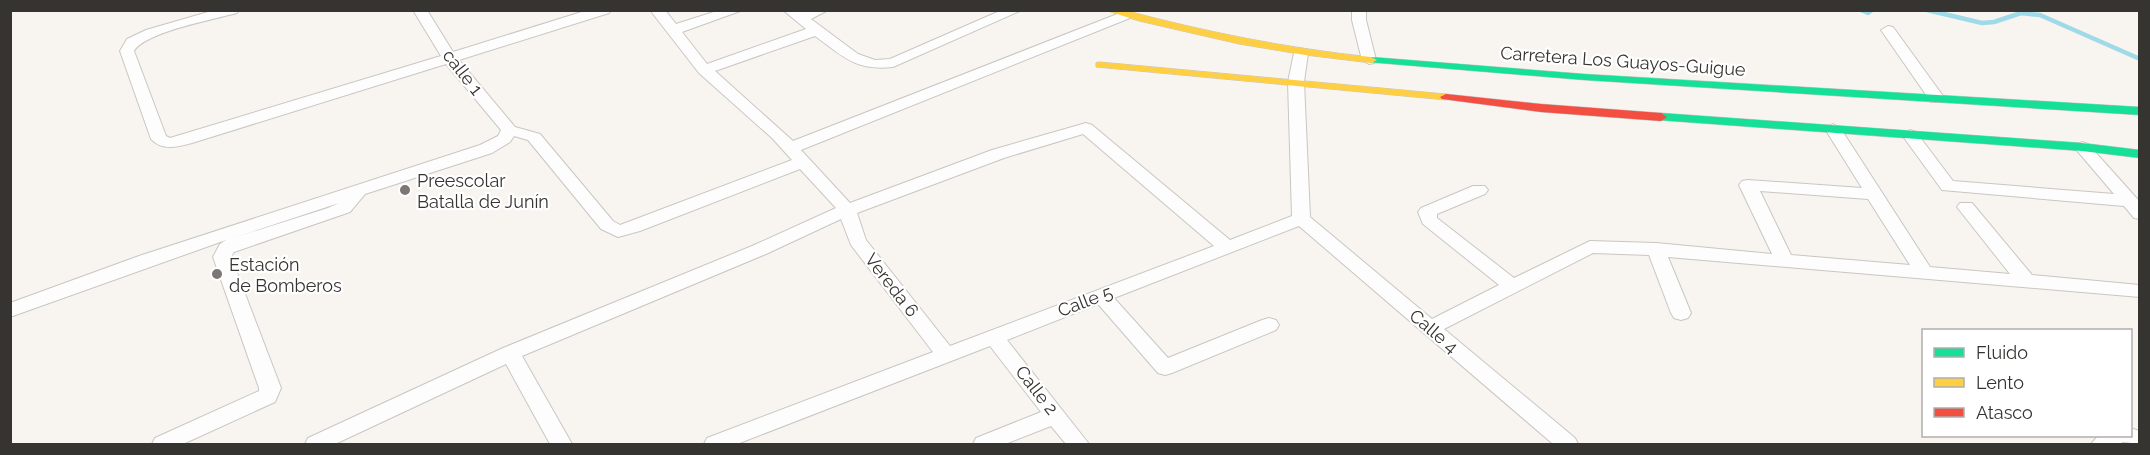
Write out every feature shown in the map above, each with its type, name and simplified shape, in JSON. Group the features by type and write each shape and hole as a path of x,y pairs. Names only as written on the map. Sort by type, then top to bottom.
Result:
{"main road":[{"name":"Carretera Los Guayos-Guigue","path":"1117,13 1301,53 1369,60 1572,76 2139,111"},
{"path":"1100,65 1389,90 1541,108 2082,147 2139,154"}],"street":[{"path":"232,10 151,33 132,42 127,51 159,139 168,142 186,140 604,10"},
{"name":"calle 1","path":"420,10 450,59 509,130"},
{"path":"657,10 704,70 790,148 847,210"},
{"path":"673,30 736,10"},
{"path":"795,14 821,10"},
{"path":"795,14 853,57 873,65 893,63 1015,10"},
{"path":"1359,10 1359,20 1369,60"},
{"path":"790,148 1117,13"},
{"path":"704,70 817,30"},
{"path":"1888,30 1937,99"},
{"path":"1301,53 1296,82 1301,219"},
{"path":"316,444 510,353 759,250 847,210 998,154 1086,128 1227,247"},
{"path":"1833,129 1924,273"},
{"path":"10,310 146,260 486,149 504,140 509,130 534,137 607,225 618,231 634,227 802,162"},
{"path":"1910,135 1948,186 2134,208"},
{"path":"2082,147 2134,208"},
{"path":"1785,261 1748,185 1874,194"},
{"path":"163,444 268,396 270,388 222,257 223,253 233,244 344,208 360,190"},
{"path":"1479,190 1427,212 1429,220 1512,286"},
{"path":"1966,207 2027,282"},
{"name":"Vereda 6","path":"847,210 857,241 946,355"},
{"name":"Calle 5","path":"714,444 1301,219"},
{"name":"Calle 4","path":"1301,219 1567,444"},
{"path":"1430,328 1590,247 1656,249 2139,291"},
{"path":"1656,249 1681,313"},
{"path":"1101,296 1165,368 1269,325"},
{"name":"Calle 2","path":"994,337 1078,444"},
{"path":"510,353 561,444"},
{"path":"984,444 1056,415"}],"waterway":[{"path":"1861,10 1868,13 1872,10"},
{"path":"1927,10 1982,23 1994,22 2021,13 2040,15 2140,59"}],"traffic: fast":[{"path":"1371,60 1584,77 2140,111"},
{"path":"1661,117 2082,147 2140,154"}],"traffic: slow":[{"path":"1110,10 1239,41 1371,60"},
{"path":"1100,65 1446,97"}],"traffic: jam":[{"path":"1446,97 1541,108 1661,117"}],"place":[{"name":"Preescolar Batalla de Junín","path":"405,190"},
{"name":"Estación de Bomberos","path":"217,274"}]}
